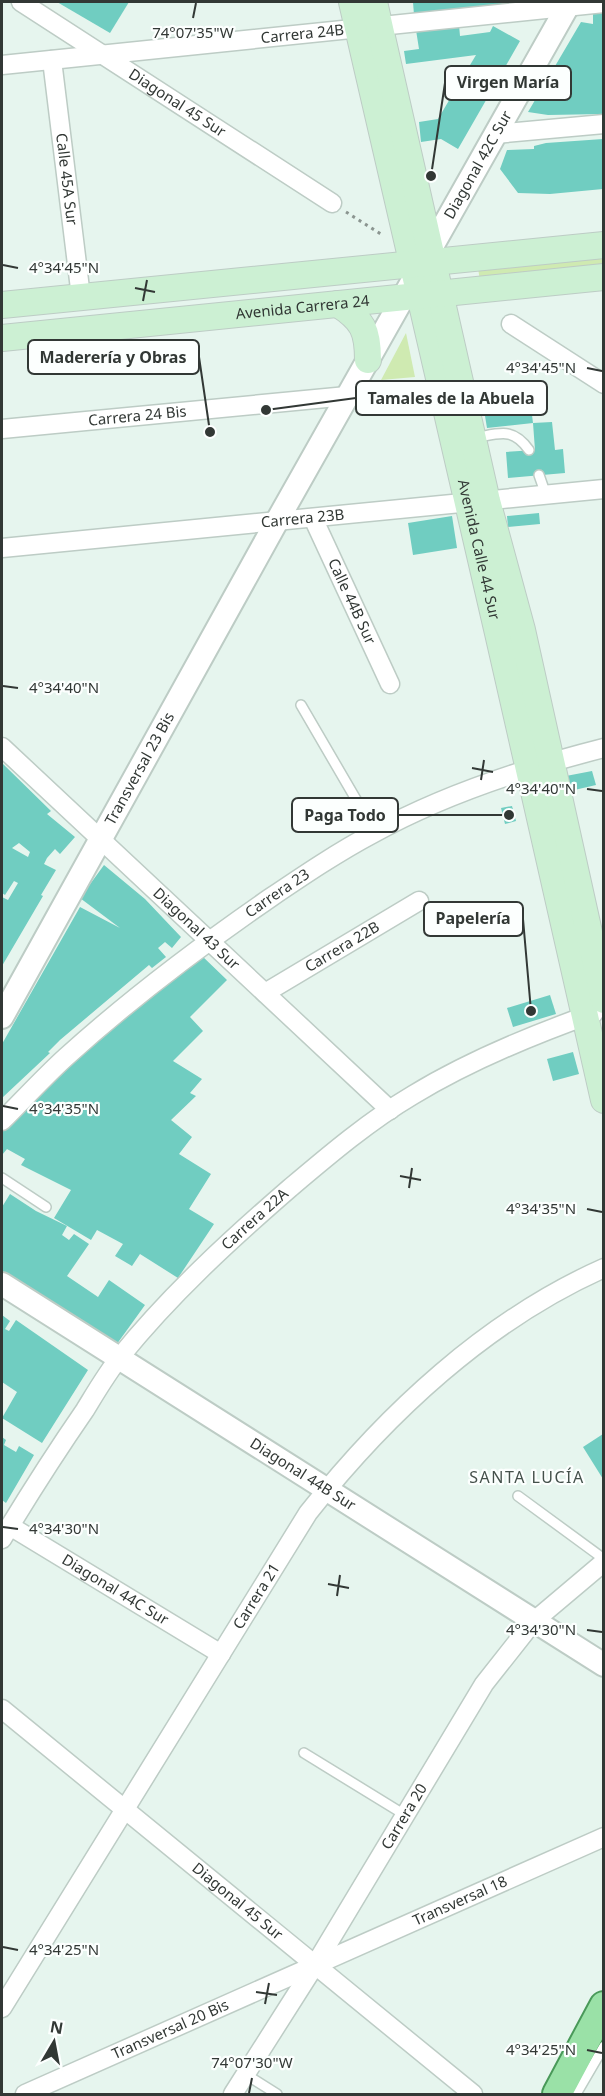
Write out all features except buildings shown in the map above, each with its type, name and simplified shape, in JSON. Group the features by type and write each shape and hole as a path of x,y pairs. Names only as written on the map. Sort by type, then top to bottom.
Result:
{"main road":[{"name":"Avenida Calle 44 Sur","path":"352,2 370,18 422,276 597,1009 603,1100"},
{"name":"Avenida Carrera 24","path":"2,338 338,304 422,276 603,245"},
{"name":"Avenida Calle 44 Sur","path":"422,276 473,438 477,502"},
{"name":"Avenida Carrera 24","path":"2,305 81,297 422,276 603,277"},
{"path":"338,304 361,323 366,333 368,360"},
{"path":"557,2094 603,2006"}],"street":[{"name":"Diagonal 45 Sur","path":"21,2 332,203"},
{"name":"Carrera 24B","path":"2,65 103,54 370,18 603,3"},
{"name":"Diagonal 42C Sur","path":"347,396 422,276 495,134 568,4"},
{"name":"Calle 45A Sur","path":"52,60 81,297"},
{"path":"495,134 603,124"},
{"path":"511,324 603,384"},
{"name":"Carrera 24 Bis","path":"2,429 347,396"},
{"name":"Transversal 23 Bis","path":"2,1017 347,396"},
{"name":"Carrera 23B","path":"2,548 603,489"},
{"name":"Calle 44B Sur","path":"313,518 390,684"},
{"name":"Diagonal 43 Sur","path":"2,747 390,1110"},
{"name":"Carrera 23","path":"2,1121 64,1059 109,1019 208,940 326,861 375,832 476,787 603,748"},
{"name":"Carrera 22B","path":"265,993 419,902"},
{"name":"Carrera 22A","path":"6,1532 119,1358 168,1303 228,1243 309,1172 390,1110 457,1071 518,1042 597,1009"},
{"name":"Carrera 21","path":"2,2008 308,1513 326,1490 428,1385 476,1346 524,1311 580,1278 603,1268"},
{"name":"Diagonal 44B Sur","path":"2,1284 603,1665"},
{"name":"Diagonal 44C Sur","path":"6,1532 221,1654"},
{"name":"Carrera 20","path":"233,2094 315,1965 484,1684 533,1622 603,1561"},
{"name":"Diagonal 45 Sur","path":"2,1709 473,2094"},
{"name":"Transversal 18","path":"315,1965 603,1837"},
{"name":"Transversal 20 Bis","path":"25,2094 315,1965"}],"lane":[{"path":"473,438 506,433 515,435 530,450"},
{"path":"539,475 546,495"},
{"path":"302,705 375,832"},
{"path":"2,1178 46,1207"},
{"path":"518,1496 603,1561"},
{"path":"304,1753 405,1815"},
{"path":"576,2094 603,2046"},
{"path":"245,2074 277,2094"}],"path":[{"path":"332,203 390,239"}],"green space":[{"path":"603,254 603,268 480,281 478,268"},
{"path":"406,333 415,377 381,380"}],"place":[{"name":"Virgen María","path":"431,176"},
{"name":"Tamales de la Abuela","path":"266,410"},
{"name":"Maderería y Obras","path":"210,432"},
{"name":"Paga Todo","path":"509,815"},
{"name":"Papelería","path":"531,1011"}],"district":[{"name":"SANTA LUCÍA","path":"527,1477"}]}
